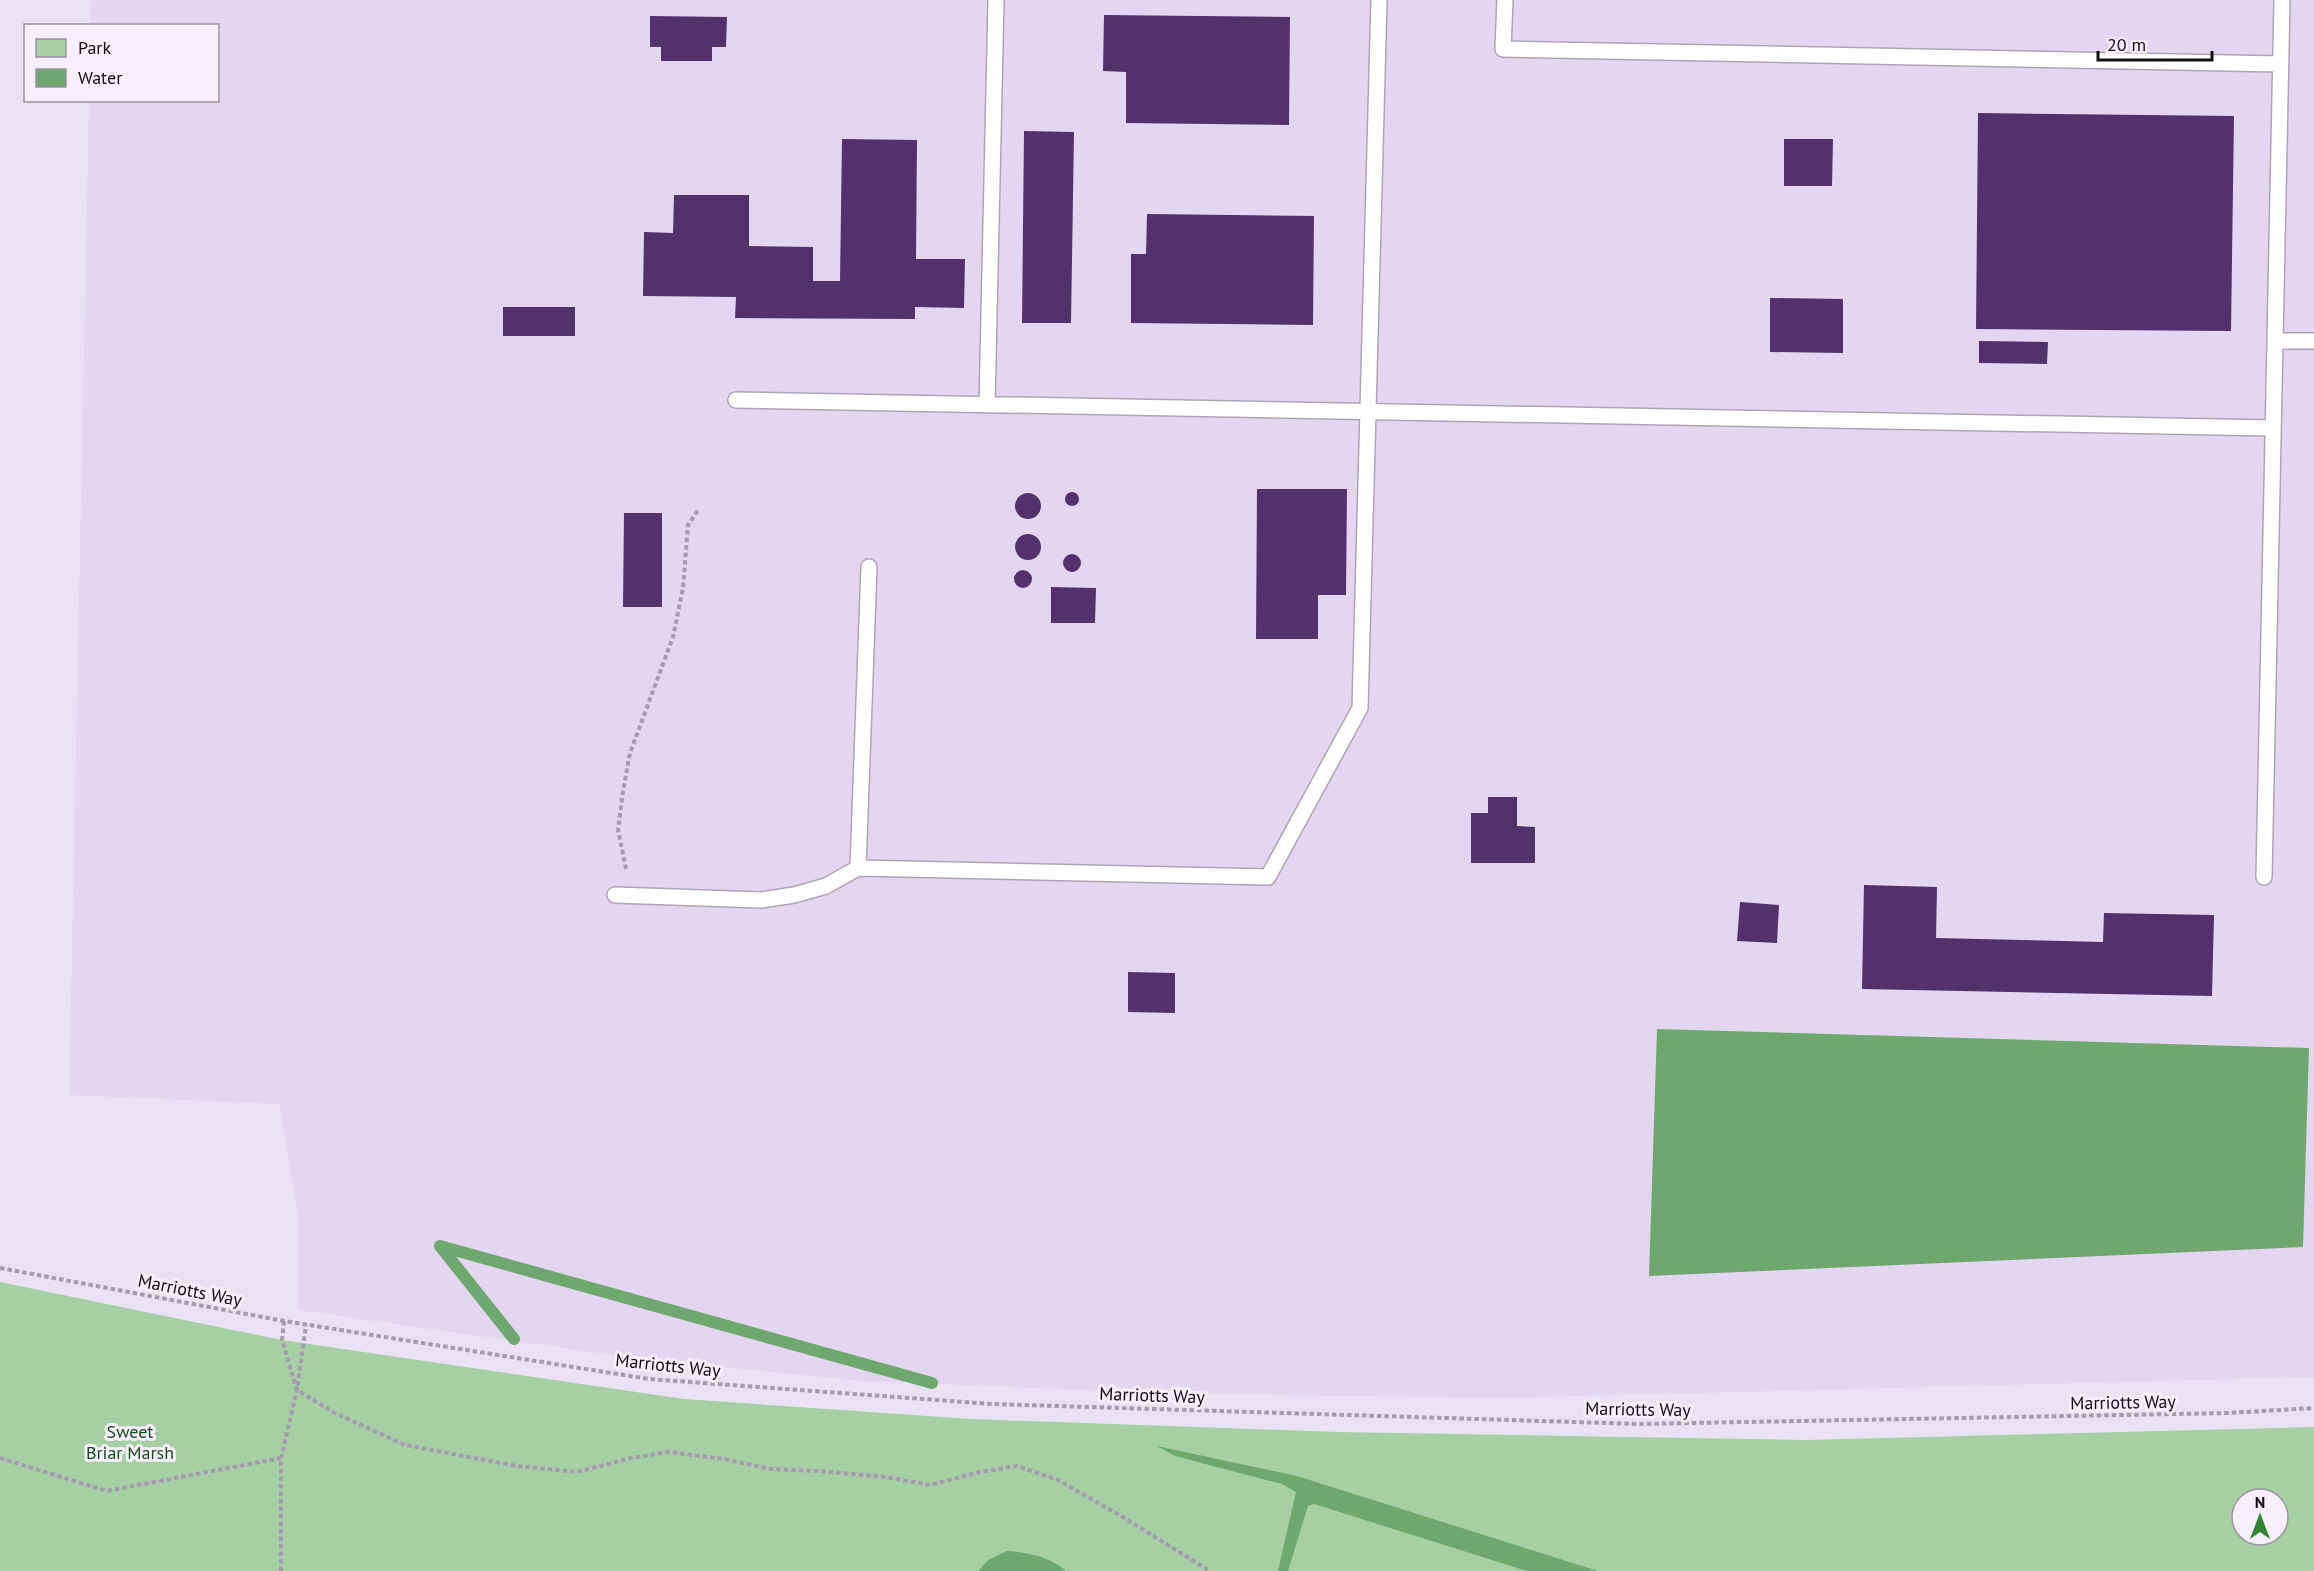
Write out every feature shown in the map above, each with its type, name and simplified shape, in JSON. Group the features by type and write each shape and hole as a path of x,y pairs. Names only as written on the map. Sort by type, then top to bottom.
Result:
{"lane":[{"path":"987,405 996,0"},
{"path":"615,895 761,900 794,895 826,886 858,868 1268,877 1360,708 1378,0"},
{"path":"1505,0 1503,49 2280,64"},
{"path":"2264,877 2282,0"},
{"path":"2275,341 2314,341"},
{"path":"736,400 2273,428"},
{"path":"858,868 869,567"}],"path":[{"path":"631,896 618,830 622,791 630,753 673,637 683,588 688,525 698,510"},
{"name":"Marriotts Way","path":"0,1268 284,1321 649,1379 992,1404 1639,1424 2228,1413 2314,1408"},
{"path":"284,1321 282,1340 297,1390 333,1412 405,1445 518,1466 577,1472 631,1458 669,1452 723,1459 771,1469 875,1476 930,1485 980,1472 1017,1466 1058,1480 1209,1571"},
{"path":"281,1571 281,1458 297,1390 306,1324"},
{"path":"0,1458 107,1491 281,1458"}],"shaded area":[{"path":"91,0 2314,0 2314,1377 1506,1398 1182,1394 861,1381 633,1358 298,1310 298,1216 279,1104 69,1095 89,102 219,102 219,24 90,24"}],"green space":[{"name":"Sweet Briar Marsh","path":"0,1282 282,1340 684,1399 971,1419 1339,1432 1806,1440 2314,1427 2314,1571 0,1571"}],"water":[{"path":"1657,1029 2309,1048 2303,1247 1649,1276"},
{"path":"1157,1446 1297,1476 1598,1571 1527,1571 1314,1504 1308,1506 1288,1571 1278,1571 1296,1492 1282,1484 1175,1456"},
{"path":"1007,1551 1038,1556 1066,1571 978,1571 988,1560"}],"building":[{"path":"1104,15 1290,17 1289,125 1126,123 1126,72 1103,71"},
{"path":"650,16 727,17 726,47 712,47 712,61 661,61 661,47 650,47"},
{"path":"1978,113 2234,116 2231,331 1976,329"},
{"path":"1024,131 1074,132 1071,323 1022,323"},
{"path":"842,139 917,140 916,259 965,259 964,308 915,307 915,319 735,318 736,297 643,296 644,232 673,233 674,195 749,195 749,246 813,247 813,281 840,281"},
{"path":"1784,139 1833,139 1832,186 1784,186"},
{"path":"1147,214 1314,216 1313,325 1131,323 1131,254 1146,254"},
{"path":"1770,298 1843,299 1843,353 1770,352"},
{"path":"503,307 575,307 575,336 503,336"},
{"path":"1979,341 2048,342 2047,364 1979,363"},
{"path":"1257,489 1347,489 1346,595 1318,595 1318,639 1256,639"},
{"path":"1069,492 1075,492 1079,499 1075,506 1069,506 1065,502 1065,496"},
{"path":"1028,493 1037,497 1041,506 1037,515 1028,519 1019,515 1015,506 1019,497"},
{"path":"624,513 662,513 662,607 623,607"},
{"path":"1028,534 1037,538 1041,547 1037,556 1028,560 1019,556 1015,547 1019,538"},
{"path":"1068,554 1076,554 1081,559 1079,570 1068,572 1063,567 1063,559"},
{"path":"1023,570 1029,573 1032,579 1029,585 1023,588 1017,585 1014,579 1017,573"},
{"path":"1051,587 1096,588 1095,623 1051,623"},
{"path":"1488,797 1517,797 1517,826 1535,827 1535,863 1471,863 1471,813 1488,813"},
{"path":"1864,885 1937,887 1936,938 2103,942 2104,913 2214,915 2212,996 1862,989"},
{"path":"1740,902 1779,905 1777,943 1737,941"},
{"path":"1128,972 1175,973 1175,1013 1128,1012"}],"waterway":[{"path":"514,1339 440,1246 932,1383"}]}
